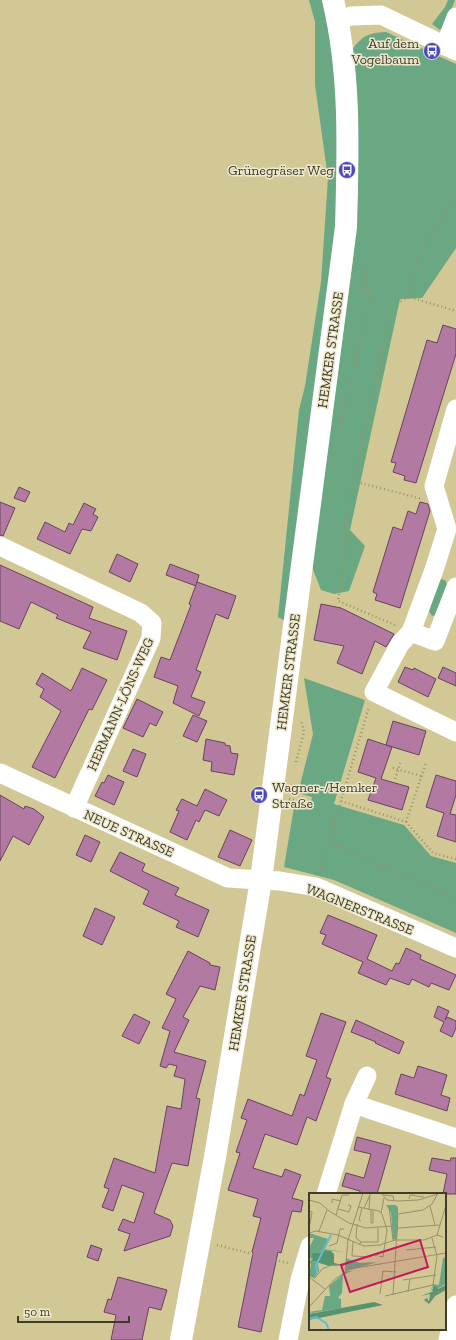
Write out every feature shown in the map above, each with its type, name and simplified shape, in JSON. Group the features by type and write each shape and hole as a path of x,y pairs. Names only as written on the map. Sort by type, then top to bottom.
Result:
{"main road":[{"name":"HEMKER STRASSE","path":"181,1340 200,1241 261,880 346,227 349,123 338,21 333,0"}],"street":[{"path":"338,21 351,16 381,14 451,48 456,17"},
{"path":"456,409 434,486 446,529 434,570 411,632 400,644 374,692 456,732"},
{"name":"HERMANN-LÖNS-WEG","path":"0,546 141,613 152,623 150,638 74,808"},
{"path":"434,570 456,577"},
{"path":"411,632 435,641 456,587"},
{"name":"NEUE STRASSE","path":"0,773 228,878 261,880"},
{"name":"WAGNERSTRASSE","path":"261,880 280,881 316,887 456,948"},
{"path":"326,1193 354,1104 367,1076"},
{"path":"354,1104 456,1138"},
{"path":"288,1340 309,1251"},
{"path":"448,1340 451,1314"}],"path":[{"path":"409,297 411,278 428,240 456,199"},
{"path":"411,632 338,601 345,556 346,516 393,305 409,297 456,311"},
{"path":"353,481 439,504"},
{"path":"316,887 374,692"},
{"path":"395,779 401,760"},
{"path":"406,822 426,763"},
{"path":"393,768 421,776"},
{"path":"286,799 300,802"},
{"path":"341,801 406,822 433,853 456,859"},
{"path":"329,842 456,899"},
{"path":"200,1241 304,1276"}],"green space":[{"path":"309,0 323,0 330,24 340,120 338,224 287,622 278,617 299,410 305,386 321,282 328,178 315,85 315,22"},
{"path":"448,0 455,0 447,21 440,30 432,24 445,7"},
{"path":"386,32 456,64 456,248 422,298 400,299 350,530 365,546 349,591 334,594 321,590 312,567 353,259 358,194 358,118 351,51 366,36 374,33"},
{"path":"442,579 446,581 447,586 436,615 432,616 429,611 439,581"},
{"path":"304,678 365,700 334,804 404,825 431,856 456,863 456,933 334,880 284,867 294,807 309,810 312,797 298,793 313,734"}],"building":[{"path":"443,325 456,329 456,354 416,483 404,480 405,476 393,472 396,463 391,462 427,340 437,343"},
{"path":"19,487 30,492 25,502 14,498"},
{"path":"0,502 15,508 3,536 0,535"},
{"path":"420,502 428,504 430,511 400,608 375,600 377,594 373,592 393,527 402,530 408,511 416,514"},
{"path":"84,503 96,509 93,514 98,517 91,531 82,529 70,554 37,539 45,522 65,532 69,523 73,525"},
{"path":"117,554 138,564 130,582 109,572"},
{"path":"170,564 199,575 196,586 166,575"},
{"path":"0,565 93,607 89,618 127,631 117,660 83,648 91,632 56,618 58,615 31,602 19,629 0,621"},
{"path":"197,582 236,596 228,619 216,614 196,670 201,672 191,697 205,702 199,716 173,703 178,686 154,677 161,657 170,660 191,605 189,604"},
{"path":"321,604 341,608 394,634 386,647 375,641 362,674 337,663 344,646 314,640"},
{"path":"405,667 413,670 414,668 436,679 428,697 398,682"},
{"path":"443,667 456,673 456,686 438,678"},
{"path":"82,668 107,680 92,710 89,709 55,778 32,767 61,711 40,697 44,689 36,684 42,673 71,691"},
{"path":"137,699 163,712 156,726 150,723 143,737 123,728"},
{"path":"193,715 207,721 197,742 183,736"},
{"path":"393,721 426,731 419,755 386,745"},
{"path":"206,739 225,743 225,745 230,746 231,753 238,754 234,775 211,771 212,762 203,760"},
{"path":"368,739 392,747 381,779 409,787 402,810 368,800 376,778 358,772"},
{"path":"133,749 146,754 137,777 123,771"},
{"path":"108,775 124,782 114,805 95,796 102,782 104,783"},
{"path":"436,775 456,781 456,795 450,814 456,815 456,842 437,836 444,813 426,807"},
{"path":"205,789 227,800 219,816 205,810 199,822 196,820 187,840 170,832 179,811 176,810 182,799 197,806"},
{"path":"0,795 24,809 25,806 34,809 44,817 29,845 13,836 0,861"},
{"path":"230,830 252,840 240,866 218,857"},
{"path":"85,835 100,842 91,862 76,855"},
{"path":"120,852 145,864 142,871 179,888 175,895 209,910 198,937 176,927 179,921 143,904 149,891 110,871"},
{"path":"95,908 115,917 102,945 83,936"},
{"path":"328,915 377,935 367,959 392,971 396,963 399,964 406,948 421,955 420,959 456,975 449,990 431,983 429,987 412,979 409,985 390,978 386,985 358,973 363,962 322,944 326,935 320,933"},
{"path":"188,951 210,963 210,965 220,967 215,990 200,986 183,1017 189,1020 174,1052 206,1061 196,1098 200,1099 188,1166 172,1163 154,1213 170,1220 173,1226 170,1236 124,1251 130,1234 118,1230 123,1219 134,1223 144,1193 122,1185 113,1211 102,1207 109,1189 104,1187 114,1158 155,1173 167,1106 181,1109 185,1079 174,1076 177,1066 169,1064 166,1068 160,1066 170,1031 162,1028 176,999 166,994"},
{"path":"438,1006 449,1011 445,1020 447,1017 456,1021 456,1028 452,1037 440,1031 444,1022 434,1017"},
{"path":"321,1013 346,1022 326,1077 331,1079 316,1121 307,1117 297,1145 265,1134 253,1168 282,1177 285,1169 301,1175 292,1198 303,1201 301,1212 292,1211 281,1253 278,1252 261,1332 238,1327 252,1252 261,1218 253,1216 258,1199 228,1190 240,1153 236,1152 247,1120 241,1118 248,1099 292,1116 300,1094 304,1096 317,1060 306,1056"},
{"path":"134,1014 150,1022 139,1044 122,1036"},
{"path":"356,1020 404,1042 399,1054 375,1043 376,1042 351,1032"},
{"path":"418,1066 447,1075 441,1095 450,1098 447,1111 395,1094 401,1074 414,1078"},
{"path":"357,1137 391,1146 377,1193 359,1193 360,1191 342,1186 346,1173 364,1178 371,1154 354,1150"},
{"path":"432,1158 450,1161 451,1158 456,1158 456,1194 443,1193 447,1174 429,1170"},
{"path":"91,1245 102,1249 98,1261 87,1257"},
{"path":"118,1277 167,1290 161,1310 149,1307 142,1340 111,1340 116,1315 104,1312 108,1299 111,1300"}],"place":[{"name":"Auf dem Vogelbaum","path":"432,51"},
{"name":"Grünegräser Weg","path":"347,170"},
{"name":"Wagner-/Hemker Straße","path":"259,795"}]}
